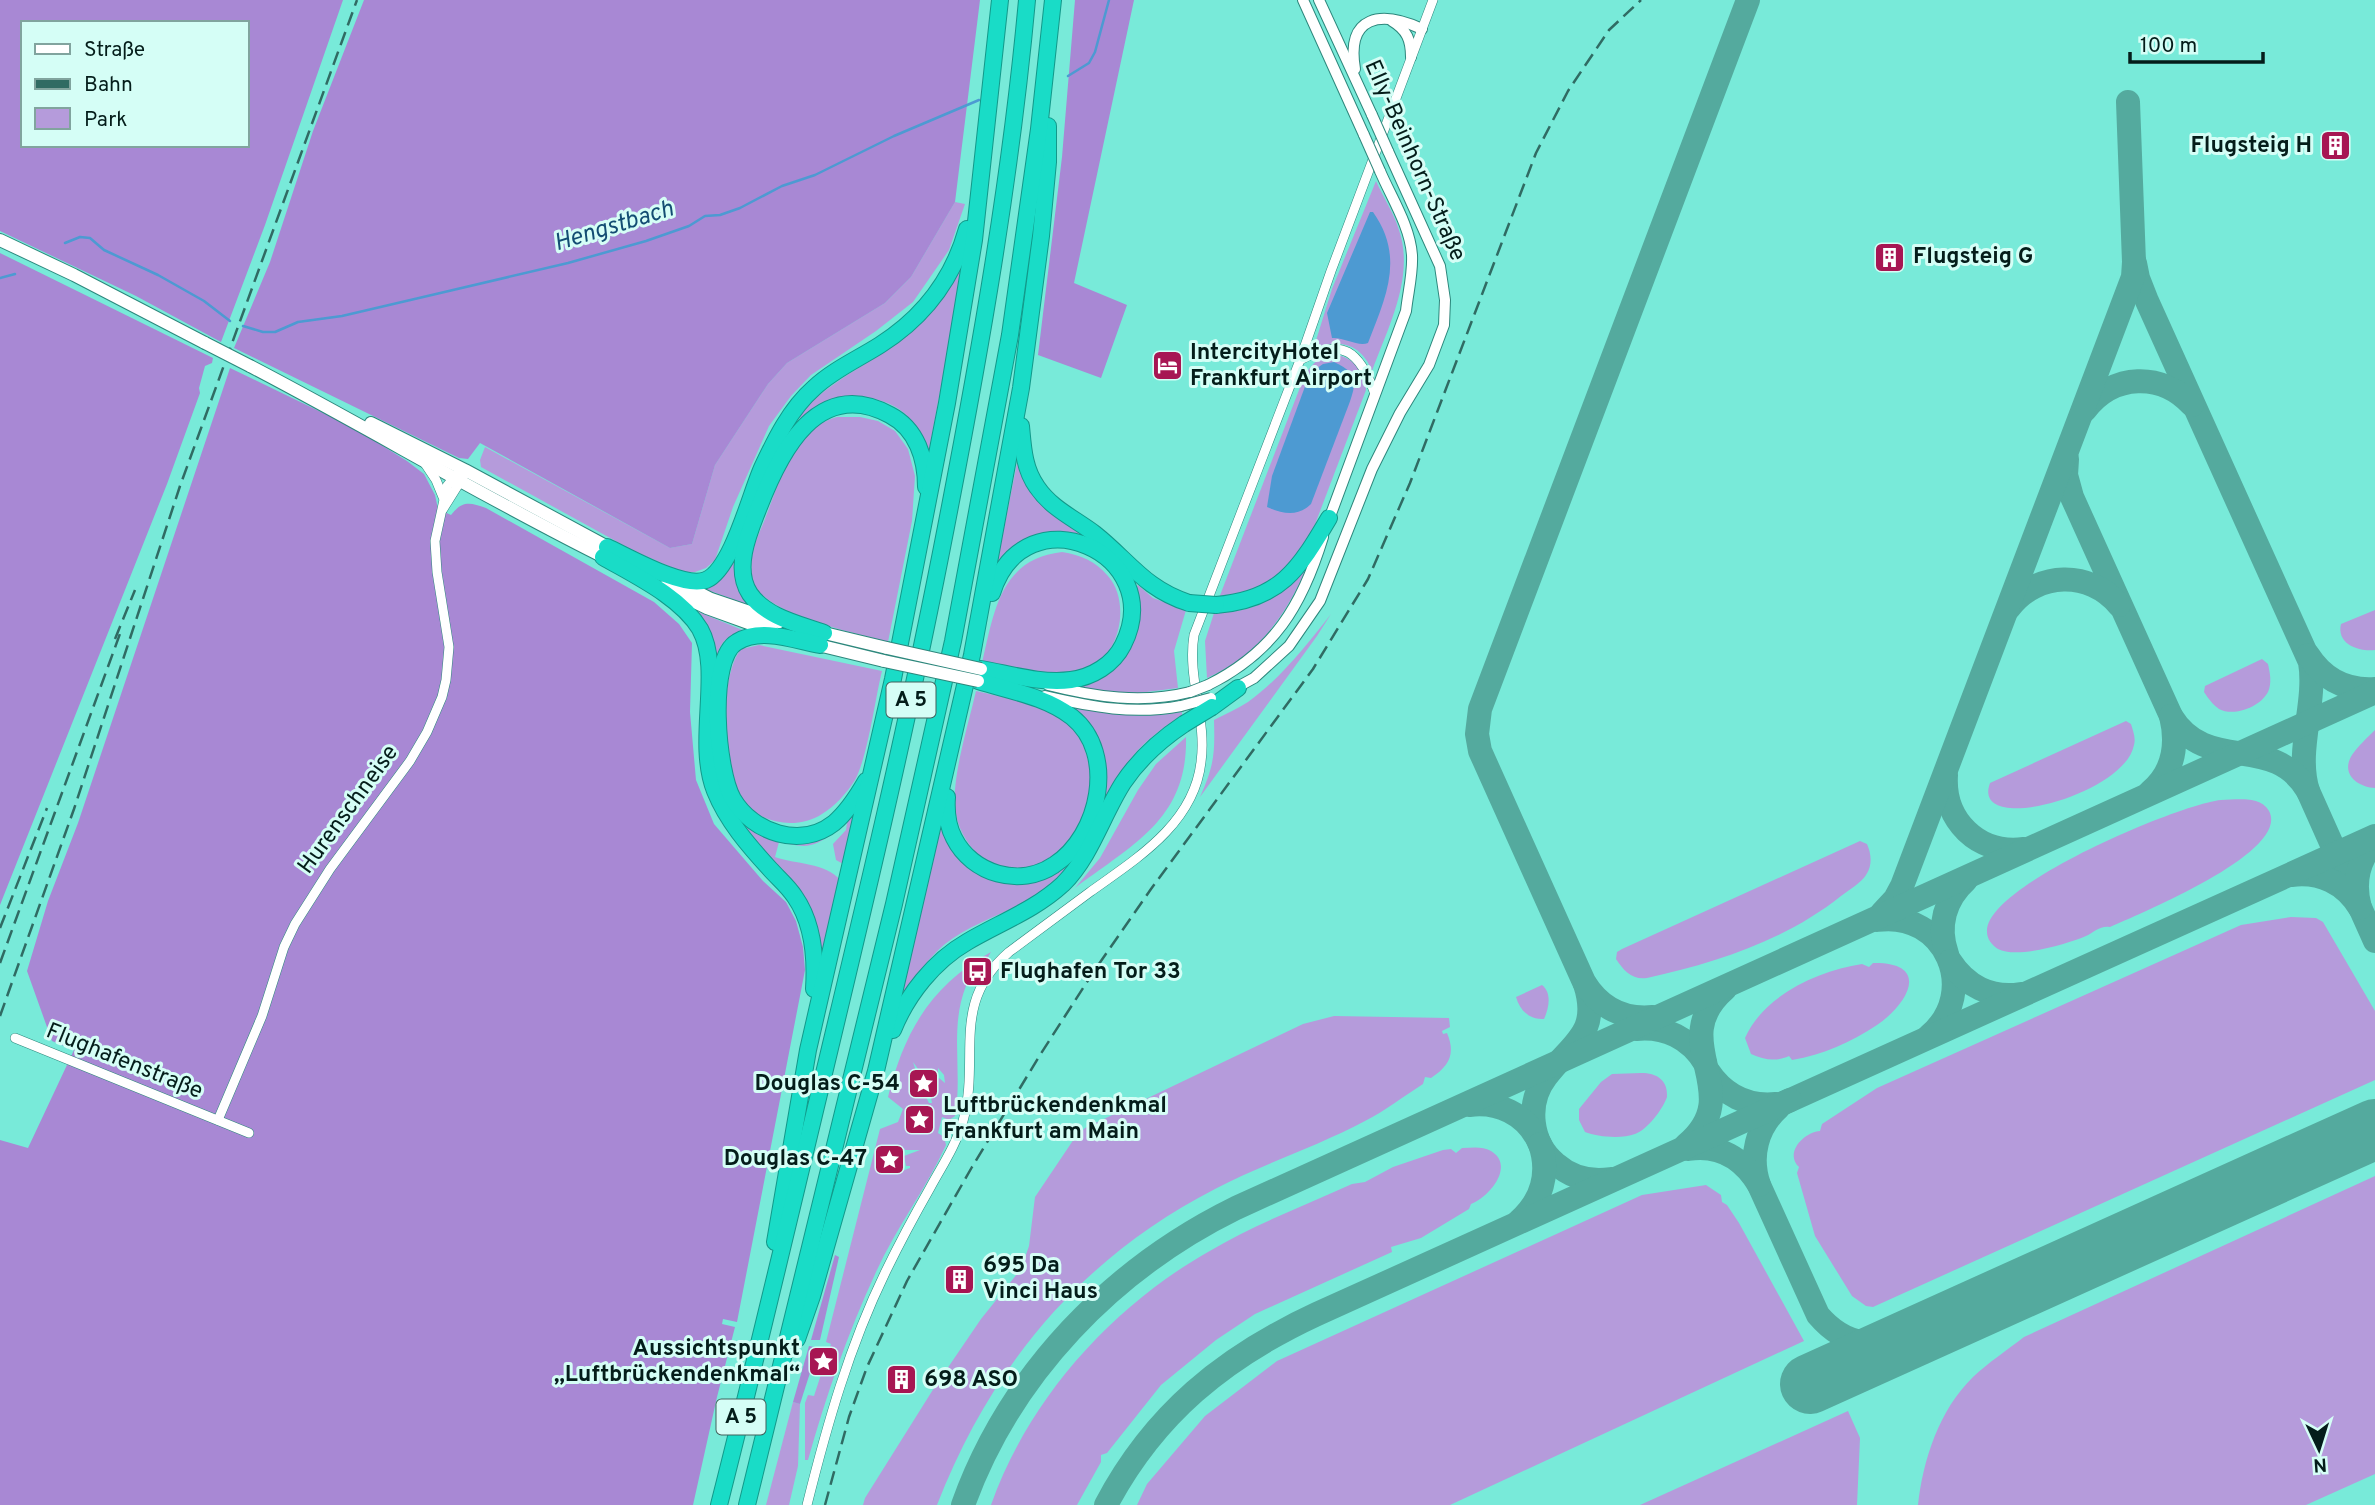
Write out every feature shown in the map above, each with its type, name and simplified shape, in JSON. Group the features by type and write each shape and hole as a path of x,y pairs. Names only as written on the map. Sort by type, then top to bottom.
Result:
{"highway":[{"path":"763,1328 779,1208 804,1070 873,769 924,525 966,294 1000,0"},
{"name":"A 5","path":"719,1505 860,923 922,649 984,320 1007,168 1027,0"},
{"name":"A 5","path":"747,1505 891,917 953,641 1010,335 1053,0"},
{"path":"977,669 1021,388 1048,162 1046,68"},
{"path":"605,552 688,581 705,581 719,571 729,555 766,459 790,417 807,394 823,380 881,345 928,306 956,259 979,186"},
{"path":"1021,388 1024,458 1038,489 1058,510 1109,545 1149,584 1175,598 1189,603 1216,605 1257,596 1297,569 1329,518"},
{"path":"822,639 766,609 749,593 743,576 747,542 768,483 786,447 800,429 813,418 843,406 866,406 896,418 913,435 921,454 926,477 924,525"},
{"path":"775,1393 812,1296 876,1072 950,757 977,669 997,578 1009,561 1022,550 1044,540 1072,540 1101,552 1120,572 1129,593 1130,625 1119,652 1101,669 1080,678 1061,681 977,669"},
{"path":"605,552 688,612 704,638 709,665 708,756 713,787 733,824 795,897 812,940 814,979 804,1070"},
{"path":"822,639 751,635 737,641 729,649 721,673 718,712 720,757 729,790 744,814 760,827 783,835 806,836 824,829 839,818 873,769"},
{"path":"950,757 947,821 960,848 978,865 1007,876 1040,873 1062,860 1084,832 1096,796 1098,772 1094,746 1085,730 1070,716 1046,702 977,669"},
{"path":"876,1072 896,1023 909,999 929,974 954,950 1031,908 1064,882 1089,848 1124,783 1156,745 1211,703 1238,688"}],"main road":[{"path":"0,240 74,275 331,408 423,460 605,552 711,598 822,639 885,654 977,669"},
{"path":"331,408 390,431 460,477"}],"street":[{"name":"Elly-Beinhorn-Straße","path":"977,669 1114,710 1148,711 1180,701 1255,656 1290,614 1313,570 1329,518 1406,311 1412,266 1407,231 1303,0"},
{"name":"Elly-Beinhorn-Straße","path":"1238,688 1273,663 1289,646 1320,601 1372,469 1400,413 1429,365 1444,325 1445,289 1440,266 1319,0"},
{"path":"807,1505 838,1392 865,1317 885,1273 959,1133 968,1092 971,1021 975,999 982,985 994,967 1009,952 1149,849 1176,820 1191,796 1202,761 1201,730 1192,664 1194,635 1300,360 1433,0"},
{"path":"1358,85 1353,55 1355,38 1366,24 1386,19 1400,20 1422,29"},
{"path":"1386,19 1399,25 1406,33 1410,41 1411,57"},
{"path":"1300,360 1329,348 1345,350 1359,359 1366,369 1375,394"},
{"path":"423,460 443,497"},
{"name":"Hurenschneise","path":"442,511 447,486 460,477"},
{"name":"Hurenschneise","path":"218,1121 262,1016 284,947 296,924 330,869 410,761 442,698 449,647 435,555 437,528 442,511 460,477"},
{"name":"Elly-Beinhorn-Straße","path":"1180,701 1211,703"},
{"name":"Flughafenstraße","path":"15,1038 249,1133"}],"green space":[{"path":"1376,181 1399,230 1404,266 1398,302 1372,371 1362,354 1348,346 1331,344 1313,350 1332,289"},
{"path":"955,202 965,204 949,250 913,302 811,375 769,426 733,507 715,560 706,568 695,572 682,572 632,550 481,467 480,460 485,447 670,548 692,544 715,465 768,384 787,363 885,303 911,277"},
{"path":"967,248 929,450 904,413 879,400 859,397 839,399 796,419 826,390 892,347 923,321 943,296"},
{"path":"1334,354 1347,358 1357,366 1363,376 1366,390 1311,535 1295,560 1276,577 1250,591 1219,598 1304,377 1316,362"},
{"path":"837,417 860,417 878,421 895,431 908,449 915,476 912,521 888,642 837,629 780,607 756,588 753,580 751,565 754,547 790,456 809,431"},
{"path":"1019,453 1023,471 1086,534 1084,537 1039,537 1021,548 991,582 1000,548"},
{"path":"742,534 752,606 699,587"},
{"path":"1062,552 1093,563 1115,586 1119,598 1119,624 1116,637 1103,659 1093,667 1056,676 982,663 996,607 1013,577 1025,565 1041,557"},
{"path":"1305,571 1288,605 1266,634 1240,659 1207,678 1205,641 1214,613 1254,607 1284,590"},
{"path":"1138,585 1153,598 1186,610 1174,651 1178,688 1131,694 1078,688 1079,684 1111,673 1122,663 1129,651 1136,622 1134,589"},
{"path":"689,608 745,631 726,639 714,667"},
{"path":"2375,610 2375,650 2362,650 2345,642 2340,631 2341,624"},
{"path":"1331,614 1200,797 1213,760 1214,720 1248,702 1271,683"},
{"path":"759,645 882,671 867,742 855,780 836,803 822,814 801,822 767,819 747,807 740,798 729,766 725,723 729,680 741,649"},
{"path":"2262,659 2268,664 2270,685 2264,697 2253,706 2239,711 2225,711 2215,706 2204,692 2205,686"},
{"path":"976,691 1024,702 1052,713 1073,730 1086,752 1090,778 1087,805 1077,830 1061,851 1040,865 1014,869 992,865 975,852 960,827 955,806 956,780"},
{"path":"1067,705 1124,715 1182,712 1182,715 1144,744 1133,756 1114,785 1081,848 1060,876 1033,897 973,926 945,944 903,993 899,992 943,817 997,880 1068,860 1103,771"},
{"path":"2126,721 2131,724 2134,745 2124,763 2105,780 2051,803 2024,808 2003,807 1990,799 1990,783"},
{"path":"2375,730 2375,788 2357,782 2348,768 2352,755"},
{"path":"1186,737 1184,765 1178,789 1167,809 1136,843 1075,888 1100,858 1138,790 1156,764"},
{"path":"717,769 762,834 836,831 809,846 779,842 775,857 819,867 840,880 822,965 819,943 745,834"},
{"path":"2221,800 2255,801 2266,807 2270,813 2269,829 2256,846 2234,864 2178,896 2086,936 2029,951 2006,952 1992,944 1987,932 1995,913 2017,893 2049,871 2128,831 2199,805"},
{"path":"859,804 845,865 836,860 833,844 846,830 848,817"},
{"path":"1860,841 1867,844 1870,855 1870,867 1864,878 1820,912 1774,937 1724,957 1647,978 1637,978 1629,974 1616,959 1617,952 1622,949"},
{"path":"2291,917 2316,918 2323,922 2375,1011 2375,1080 1873,1307 1866,1306 1852,1296 1815,1236 1794,1156 1802,1139 1820,1131 1822,1124 1877,1088 2241,925"},
{"path":"991,952 968,981 961,1002 957,1034 958,1083 955,1116 949,1120 942,1117 938,1133 944,1137 946,1145 884,1256 866,1295 838,1364 808,1460 805,1460 805,1403 808,1395 814,1396 831,1344 826,1342 880,1129 898,1122 903,1109 888,1097 902,1052 923,1012 936,995 970,965","holes":["913,1062 926,1080 938,1076 938,1068 944,1075 945,1083 939,1078 928,1084 932,1103 929,1103 925,1095 922,1096 925,1093 923,1089 919,1090 921,1086 909,1090 920,1083 915,1082 919,1080 914,1076 917,1074","898,1145 901,1150 920,1150 904,1156 906,1166 910,1168 902,1171 904,1166 900,1157 884,1163 895,1151 899,1151"]},
{"path":"1873,963 1903,969 1909,986 1898,1006 1877,1025 1836,1047 1803,1058 1792,1060 1789,1056 1770,1060 1751,1054 1745,1038 1765,1009 1779,998 1828,972 1862,964 1869,967"},
{"path":"1542,985 1549,1001 1544,1019 1526,1014 1516,997"},
{"path":"1334,1016 1449,1018 1450,1027 1442,1031 1443,1034 1447,1033 1450,1040 1449,1059 1431,1078 1425,1077 1423,1084 1372,1117 1215,1189 1167,1217 1123,1248 1082,1283 1046,1321 1013,1362 984,1407 959,1454 937,1505 863,1505 934,1388 981,1319 1021,1269 1029,1246 1035,1197 1074,1139 1085,1128 1303,1024"},
{"path":"1612,1074 1652,1074 1660,1079 1667,1091 1665,1102 1649,1124 1640,1132 1623,1136 1585,1132 1579,1120 1579,1109 1601,1082"},
{"path":"1462,1148 1488,1149 1498,1157 1501,1165 1497,1181 1485,1195 1471,1204 1469,1209 1421,1238 1391,1247 1392,1252 1255,1314 1216,1340 1161,1385 1107,1453 1101,1455 1101,1462 1077,1505 991,1505 1007,1466 1050,1393 1106,1329 1172,1274 1261,1224 1352,1184 1365,1182 1393,1167 1443,1150 1451,1149 1456,1153"},
{"path":"2375,1176 2375,1474 2306,1505 1918,1505 1929,1453 1951,1405 1973,1377 2024,1337"},
{"path":"1706,1185 1721,1195 1722,1202 1739,1223 1804,1341 1450,1505 1137,1505 1147,1484 1205,1416 1277,1361 1642,1195"},
{"path":"793,1402 800,1404 798,1466 789,1505 766,1505"},
{"path":"1848,1411 1860,1438 1857,1505 1640,1505"}],"shaded area":[{"path":"0,0 343,0 265,225 221,342 136,296 0,231"},
{"path":"364,0 980,0 955,202 911,277 885,303 787,363 768,384 715,465 692,544 670,548 480,443 468,459 459,458 234,348 270,262 313,131"},
{"path":"1075,0 1134,0 1074,283 1127,305 1101,378 1038,355 1062,157"},
{"path":"0,253 213,358 212,363 205,366 200,393 167,484 0,905"},
{"path":"230,368 354,428 407,461 424,474 435,495 438,509 451,515 466,504 486,508 654,602 679,624 692,643 690,712 696,780 714,824 763,881 786,902 796,921 803,947 805,970 737,1322 723,1319 722,1324 735,1327 693,1505 0,1505 0,1140 28,1148 74,1050 52,1041 27,971 48,901 78,823"},
{"path":"835,1255 839,1257 820,1340 811,1340"},
{"path":"809,1346 817,1351 800,1404 793,1402"}],"water":[{"path":"1370,212 1373,212 1383,229 1388,245 1389,277 1368,343 1360,344 1332,338 1327,313"},
{"path":"1334,362 1348,370 1354,384 1311,504 1296,513 1267,507 1272,476 1310,373 1323,364"}],"waterway":[{"path":"1068,76 1089,63 1095,52 1109,0"},
{"name":"Hengstbach","path":"243,326 263,332 275,332 298,322 342,316 568,263 646,241 689,226 705,216 720,215 740,208 782,186 815,175 894,136 979,100"},
{"name":"Hengstbach","path":"65,243 80,237 90,238 104,250 158,275 204,301 230,321"},
{"name":"Hengstbach","path":"0,278 15,274"}],"taxiway":[{"path":"1653,1017 1632,1016 1614,1010 1597,999 1584,982 1480,751 1477,734 1480,709 1748,0"},
{"path":"1882,913 1895,899 1902,886 2133,277 2128,102"},
{"path":"2135,263 2147,301 2310,662 2311,694 2304,759 2308,791"},
{"path":"2085,410 2109,389 2138,381 2167,387 2192,405"},
{"path":"2067,459 2066,475 2072,497 2171,716"},
{"path":"2009,608 2034,587 2064,580 2094,586 2119,605"},
{"path":"2308,655 2321,671 2337,682 2355,688 2375,689"},
{"path":"963,1505 983,1457 1008,1412 1037,1370 1071,1330 1108,1294 1191,1233 1236,1208 2375,692"},
{"path":"2150,792 2164,776 2172,757 2174,737 2171,716 2186,734 2203,745 2277,762 2294,773 2308,791 2375,941"},
{"path":"1946,775 1950,806 1967,831 1992,846 2024,849"},
{"path":"1775,1107 2375,836"},
{"path":"2291,875 2312,875 2331,881 2347,892 2360,908 2358,872 2375,841"},
{"path":"1947,954 1943,933 1945,914 1948,904 1966,880"},
{"path":"1877,920 1901,920 1921,928 1937,941 1948,958 1953,977 1952,998 1944,1018 1929,1036"},
{"path":"1950,961 1956,970 1980,989 2000,994 2021,994"},
{"path":"1585,984 1589,1001 1586,1026 1540,1087 1535,1099 1534,1122 1541,1145 1562,1169 1582,1178 1611,1179"},
{"path":"1686,1145 1704,1125 1710,1106 1702,1029 1708,1009 1725,989"},
{"path":"1636,1029 1657,1030 1676,1036 1692,1047 1705,1063"},
{"path":"1708,1071 1721,1087 1737,1098 1755,1103 1776,1104"},
{"path":"1106,1505 1125,1472 1169,1416 1222,1369 1252,1349 1317,1314 1790,1100"},
{"path":"1469,1105 1490,1105 1510,1111 1526,1123 1538,1140"},
{"path":"1779,1107 1760,1133 1755,1153 1756,1174 1818,1315 1840,1334 1862,1342 1887,1342 1914,1337"},
{"path":"1519,1221 1533,1205 1542,1186 1544,1165 1540,1144"},
{"path":"1688,1149 1710,1149 1729,1155 1746,1167 1759,1185"}],"runway":[{"path":"1810,1384 2375,1129"}],"railway":[{"path":"0,1016 74,809 180,486 357,0"},
{"path":"825,1505 849,1417 867,1367 907,1281 972,1167 1094,971 1313,669 1368,579 1410,483 1536,153 1568,91 1609,30 1641,0"},
{"path":"115,639 135,590"},
{"path":"0,963 121,631"},
{"path":"0,928 47,808"}],"place":[{"name":"Flugsteig H","path":"2335,146"},
{"name":"Flugsteig G","path":"1890,257"},
{"name":"IntercityHotel Frankfurt Airport","path":"1167,366"},
{"name":"Flughafen Tor 33","path":"977,972"},
{"name":"Douglas C-54","path":"923,1084"},
{"name":"Luftbrückendenkmal Frankfurt am Main","path":"920,1119"},
{"name":"Douglas C-47","path":"890,1159"},
{"name":"695 Da Vinci Haus","path":"960,1279"},
{"name":"Aussichtspunkt „Luftbrückendenkmal“","path":"823,1362"},
{"name":"698 ASO","path":"901,1380"}]}
